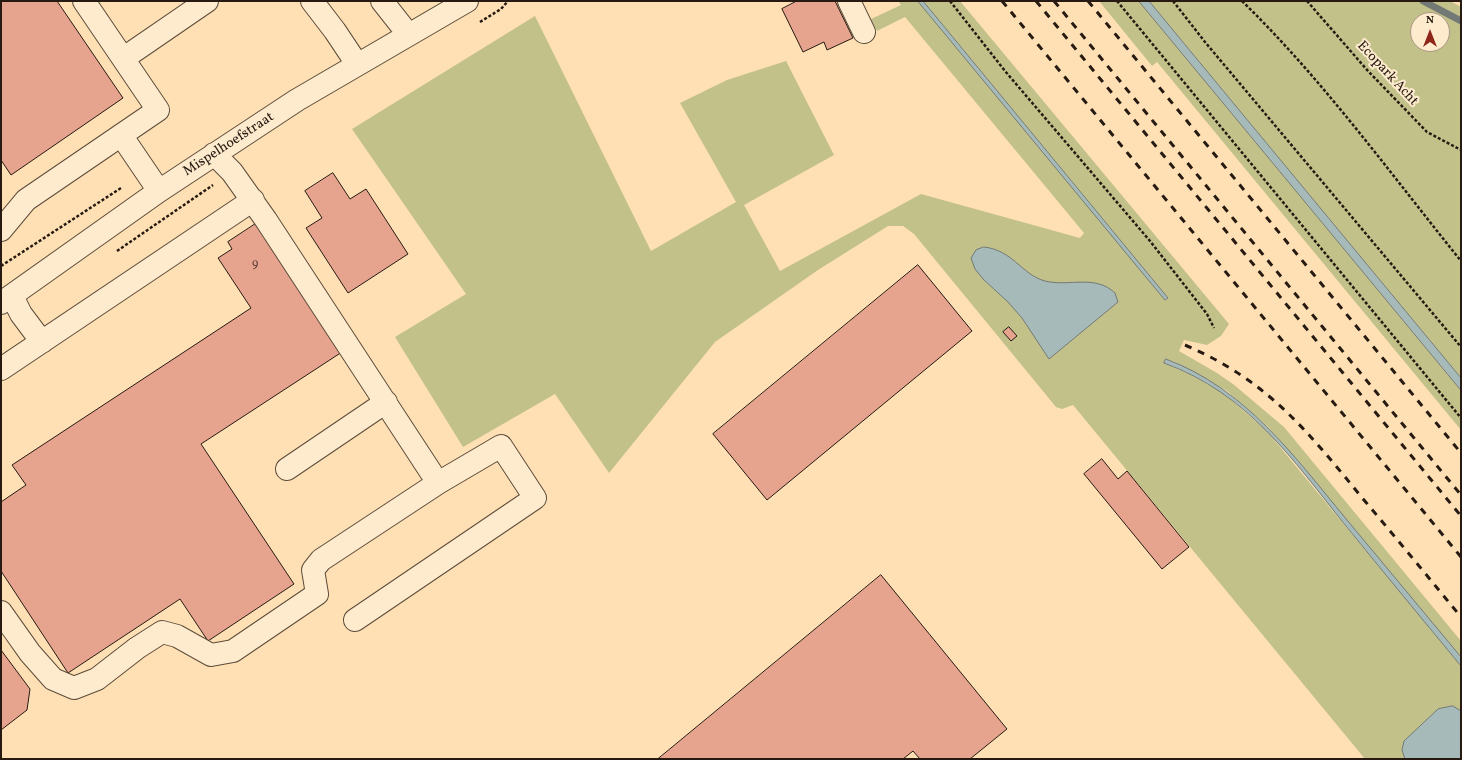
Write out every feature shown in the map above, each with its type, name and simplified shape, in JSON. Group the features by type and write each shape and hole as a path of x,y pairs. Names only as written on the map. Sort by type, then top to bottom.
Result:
{"street":[{"path":"1,230 26,200 158,110 84,1"},
{"path":"124,58 207,1"},
{"path":"312,1 335,31 357,64"},
{"path":"382,1 408,34"},
{"name":"Mispelhoefstraat","path":"6,300 159,191 297,100 467,1"},
{"path":"849,1 864,32"},
{"path":"121,135 159,191"},
{"path":"214,154 232,172 253,200 438,483"},
{"path":"1,369 253,200"},
{"path":"6,300 21,314 42,342"},
{"path":"287,470 386,402"},
{"path":"1,612 30,653 53,679 74,688 97,679 137,648 162,632 177,636 211,655 234,651 317,594 313,570 321,560 438,483 501,446 535,498 355,620"}],"path":[{"path":"950,1 1005,71 1154,247 1202,308 1214,328"},
{"path":"1117,1 1461,418"},
{"path":"1173,1 1205,42 1461,347"},
{"path":"1242,1 1271,30 1314,78 1461,261"},
{"name":"Ecopark Acht","path":"1307,1 1368,71 1427,132 1461,150"}],"shaded area":[{"path":"898,1 918,1 1166,300 1168,298 923,1 960,1 1229,324 1221,336 1207,345 1184,340 1179,351 1233,384 1284,427 1461,641 1461,657 1269,428 1227,391 1175,362 1166,359 1164,363 1191,375 1223,393 1266,430 1461,666 1461,759 1365,759 1073,405 1062,409 1056,407 914,234 903,226 888,226 818,270 715,342 609,473 555,394 463,447 395,337 466,294 352,129 535,16 651,251 736,202 680,103 727,80 786,61 834,155 744,205 780,271 921,194 1080,238 1084,233 905,17 877,31 871,19 901,5"},
{"path":"918,1 923,1 1168,298 1165,300"},
{"path":"1099,1 1139,1 1461,390 1461,430 1157,62 1152,66"},
{"path":"1139,1 1149,1 1461,378 1461,390"},
{"path":"1149,1 1450,1 1461,7 1461,378"},
{"path":"984,247 1003,253 1030,274 1045,281 1063,283 1090,282 1107,287 1115,293 1118,302 1049,359 1022,318 975,269 971,258 976,250"},
{"path":"1166,359 1195,372 1221,388 1267,427 1308,472 1461,657 1461,666 1360,544 1307,477 1267,431 1221,392 1194,376 1164,363"},
{"path":"1453,706 1461,711 1461,759 1405,759 1402,750 1404,741 1438,709"}],"building":[{"path":"1,1 57,1 123,98 11,175 1,160"},
{"path":"797,1 835,1 853,38 827,50 824,42 803,52 782,9"},
{"path":"333,173 350,199 366,189 408,254 348,293 306,228 322,218 305,191"},
{"path":"257,223 342,352 201,444 294,584 208,641 180,599 68,673 1,571 1,502 26,485 12,465 251,308 218,258 232,249 228,242"},
{"path":"918,265 972,331 767,500 713,434"},
{"path":"1009,327 1017,336 1011,341 1003,332"},
{"path":"1102,459 1118,479 1127,471 1189,547 1162,569 1084,474"},
{"path":"881,575 1007,729 970,759 920,759 913,751 903,759 658,759"},
{"path":"1,650 30,689 27,710 1,730"}],"waterway":[{"path":"1423,1 1461,21"}],"railway":[{"path":"1002,1 1461,557"},
{"path":"1036,1 1461,516"},
{"path":"1054,1 1461,495"},
{"path":"1088,1 1461,453"},
{"path":"1185,345 1215,359 1241,375 1285,410 1324,452 1461,617"}]}
